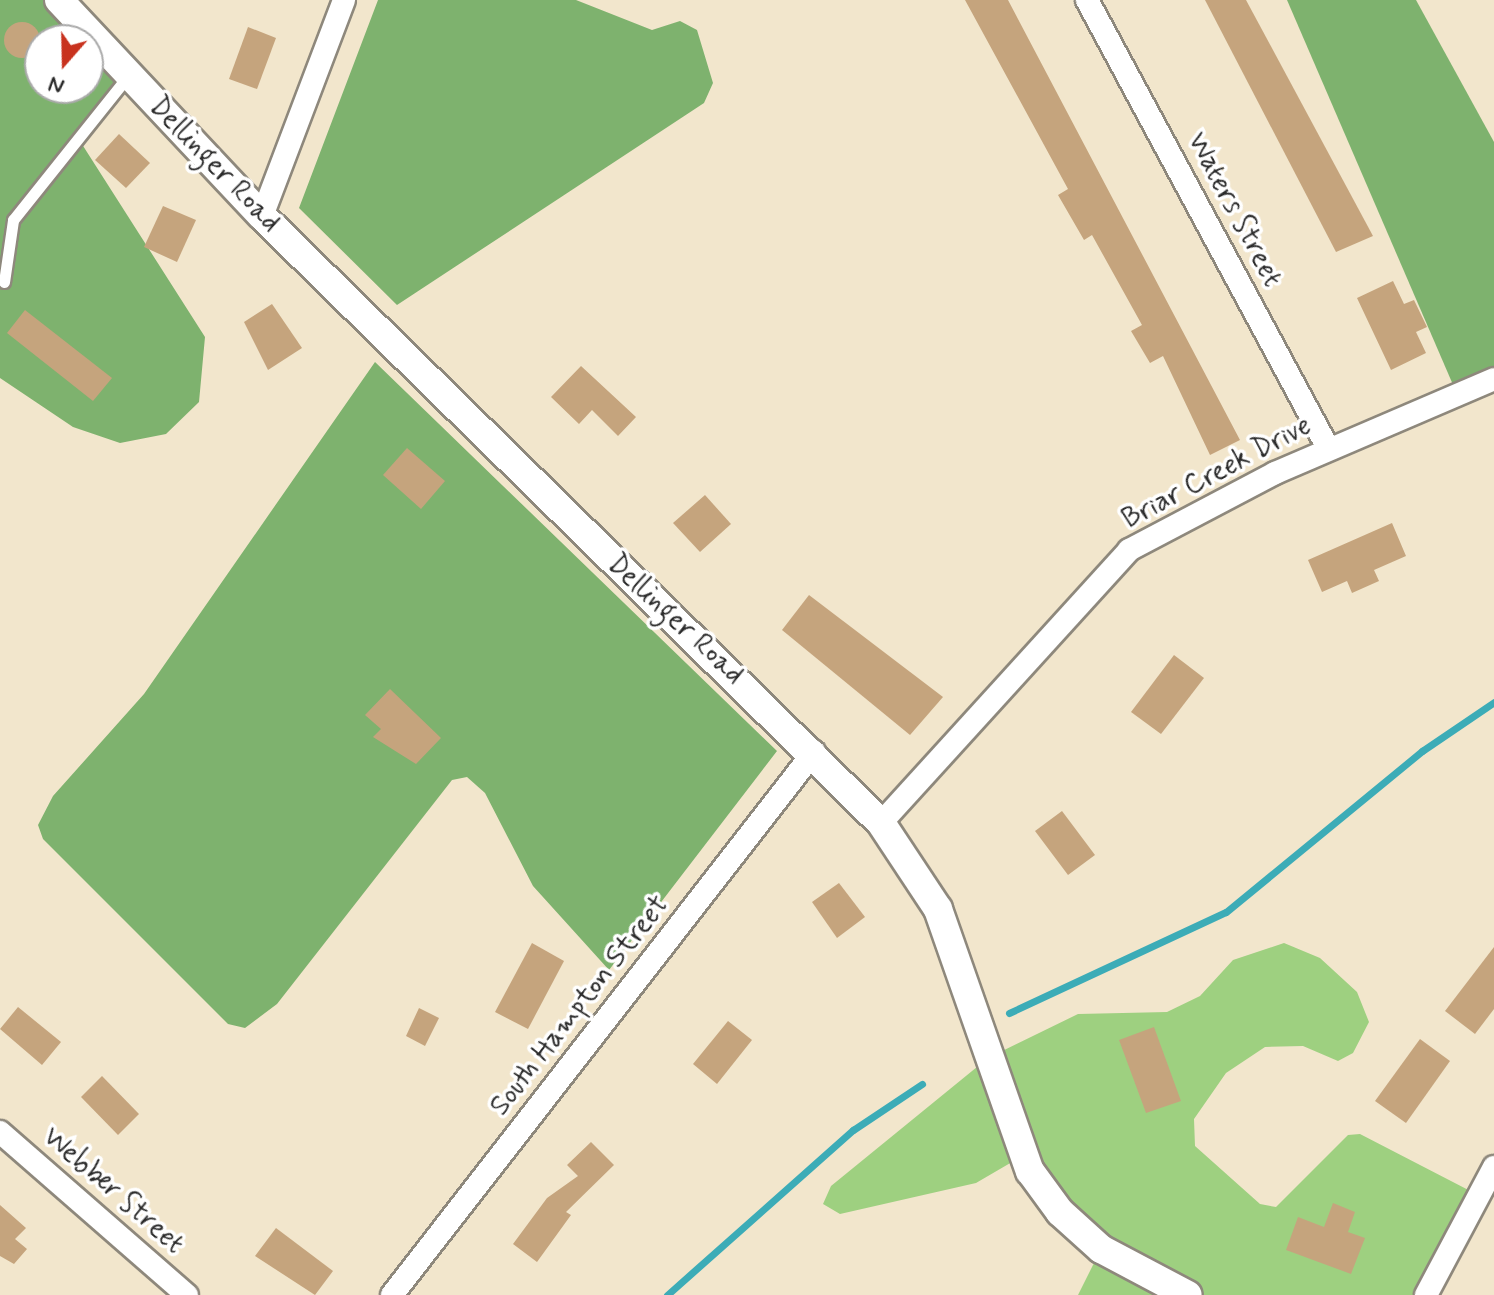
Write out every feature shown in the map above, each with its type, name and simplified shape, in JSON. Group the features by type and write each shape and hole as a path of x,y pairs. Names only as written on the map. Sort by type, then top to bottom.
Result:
{"street":[{"name":"Dellinger Road","path":"59,0 262,216 814,752 881,823 938,909 1030,1171 1060,1212 1101,1249 1188,1295"},
{"path":"262,216 344,0"},
{"name":"Waters Street","path":"1087,0 1328,448"},
{"name":"Briar Creek Drive","path":"881,823 1129,550 1328,448 1494,379"},
{"name":"South Hampton Street","path":"392,1295 814,752"},
{"name":"Webber Street","path":"0,1132 187,1295"},
{"path":"1426,1295 1494,1167"}],"lane":[{"path":"4,282 13,220 129,76"}],"green space":[{"path":"0,0 64,0 85,24 24,24 24,104 104,104 104,47 129,76 78,138 205,337 199,402 166,434 120,443 73,427 0,378"},
{"path":"378,0 576,0 652,30 680,21 697,30 713,83 704,103 397,305 299,208"},
{"path":"1287,0 1416,0 1494,142 1494,380 1460,401"},
{"path":"375,362 777,751 609,970 533,886 485,793 467,777 452,780 277,1004 245,1028 228,1024 43,839 38,825 53,796 144,694"},
{"path":"1284,943 1320,958 1357,992 1369,1022 1353,1053 1338,1061 1303,1046 1265,1047 1226,1073 1194,1119 1195,1146 1260,1204 1276,1207 1348,1135 1360,1134 1480,1196 1426,1295 1078,1295 1101,1249 1024,1155 976,1183 840,1214 823,1204 831,1186 988,1058 1078,1014 1167,1012 1200,996 1233,960"}],"building":[{"path":"965,0 1008,0 1240,440 1210,455 1163,356 1150,363 1131,331 1142,325 1092,235 1084,240 1058,195 1068,189"},
{"path":"1205,0 1246,0 1373,236 1336,252"},
{"path":"15,23 29,23 24,24 24,58 15,57 5,47 5,33"},
{"path":"248,27 276,38 257,89 229,79"},
{"path":"119,134 150,163 126,188 95,160"},
{"path":"163,206 196,220 177,262 144,247"},
{"path":"1393,281 1404,304 1414,300 1427,327 1416,332 1426,353 1391,370 1357,298"},
{"path":"272,304 302,348 268,370 244,322"},
{"path":"25,310 112,378 93,401 7,333"},
{"path":"581,366 636,417 618,436 592,410 579,424 551,397"},
{"path":"407,448 445,481 421,509 383,475"},
{"path":"705,495 731,524 700,552 673,523"},
{"path":"1392,523 1406,556 1374,570 1379,581 1352,593 1347,581 1322,592 1308,560"},
{"path":"809,595 943,697 910,735 782,630"},
{"path":"1174,655 1204,678 1161,734 1131,712"},
{"path":"390,689 441,738 416,764 373,737 381,729 365,715"},
{"path":"1062,811 1095,855 1068,875 1035,831"},
{"path":"839,883 865,917 837,938 812,902"},
{"path":"532,943 564,961 528,1029 495,1012"},
{"path":"1494,947 1494,1009 1475,1034 1445,1011"},
{"path":"18,1007 61,1042 42,1065 0,1029"},
{"path":"419,1008 439,1018 425,1046 406,1036"},
{"path":"728,1021 752,1040 717,1084 693,1064"},
{"path":"1154,1027 1181,1101 1146,1113 1119,1040"},
{"path":"1420,1039 1450,1061 1406,1123 1375,1101"},
{"path":"102,1076 139,1114 118,1135 81,1097"},
{"path":"591,1142 614,1165 566,1212 571,1215 537,1262 513,1244 547,1198 578,1176 567,1165"},
{"path":"1333,1203 1355,1212 1348,1232 1365,1238 1351,1274 1286,1250 1298,1217 1324,1227"},
{"path":"0,1205 26,1228 15,1239 27,1249 14,1264 0,1256"},
{"path":"276,1228 333,1271 315,1295 255,1256"}],"waterway":[{"path":"1009,1013 1226,912 1422,751 1494,702"},
{"path":"667,1295 853,1130 922,1084"}]}
